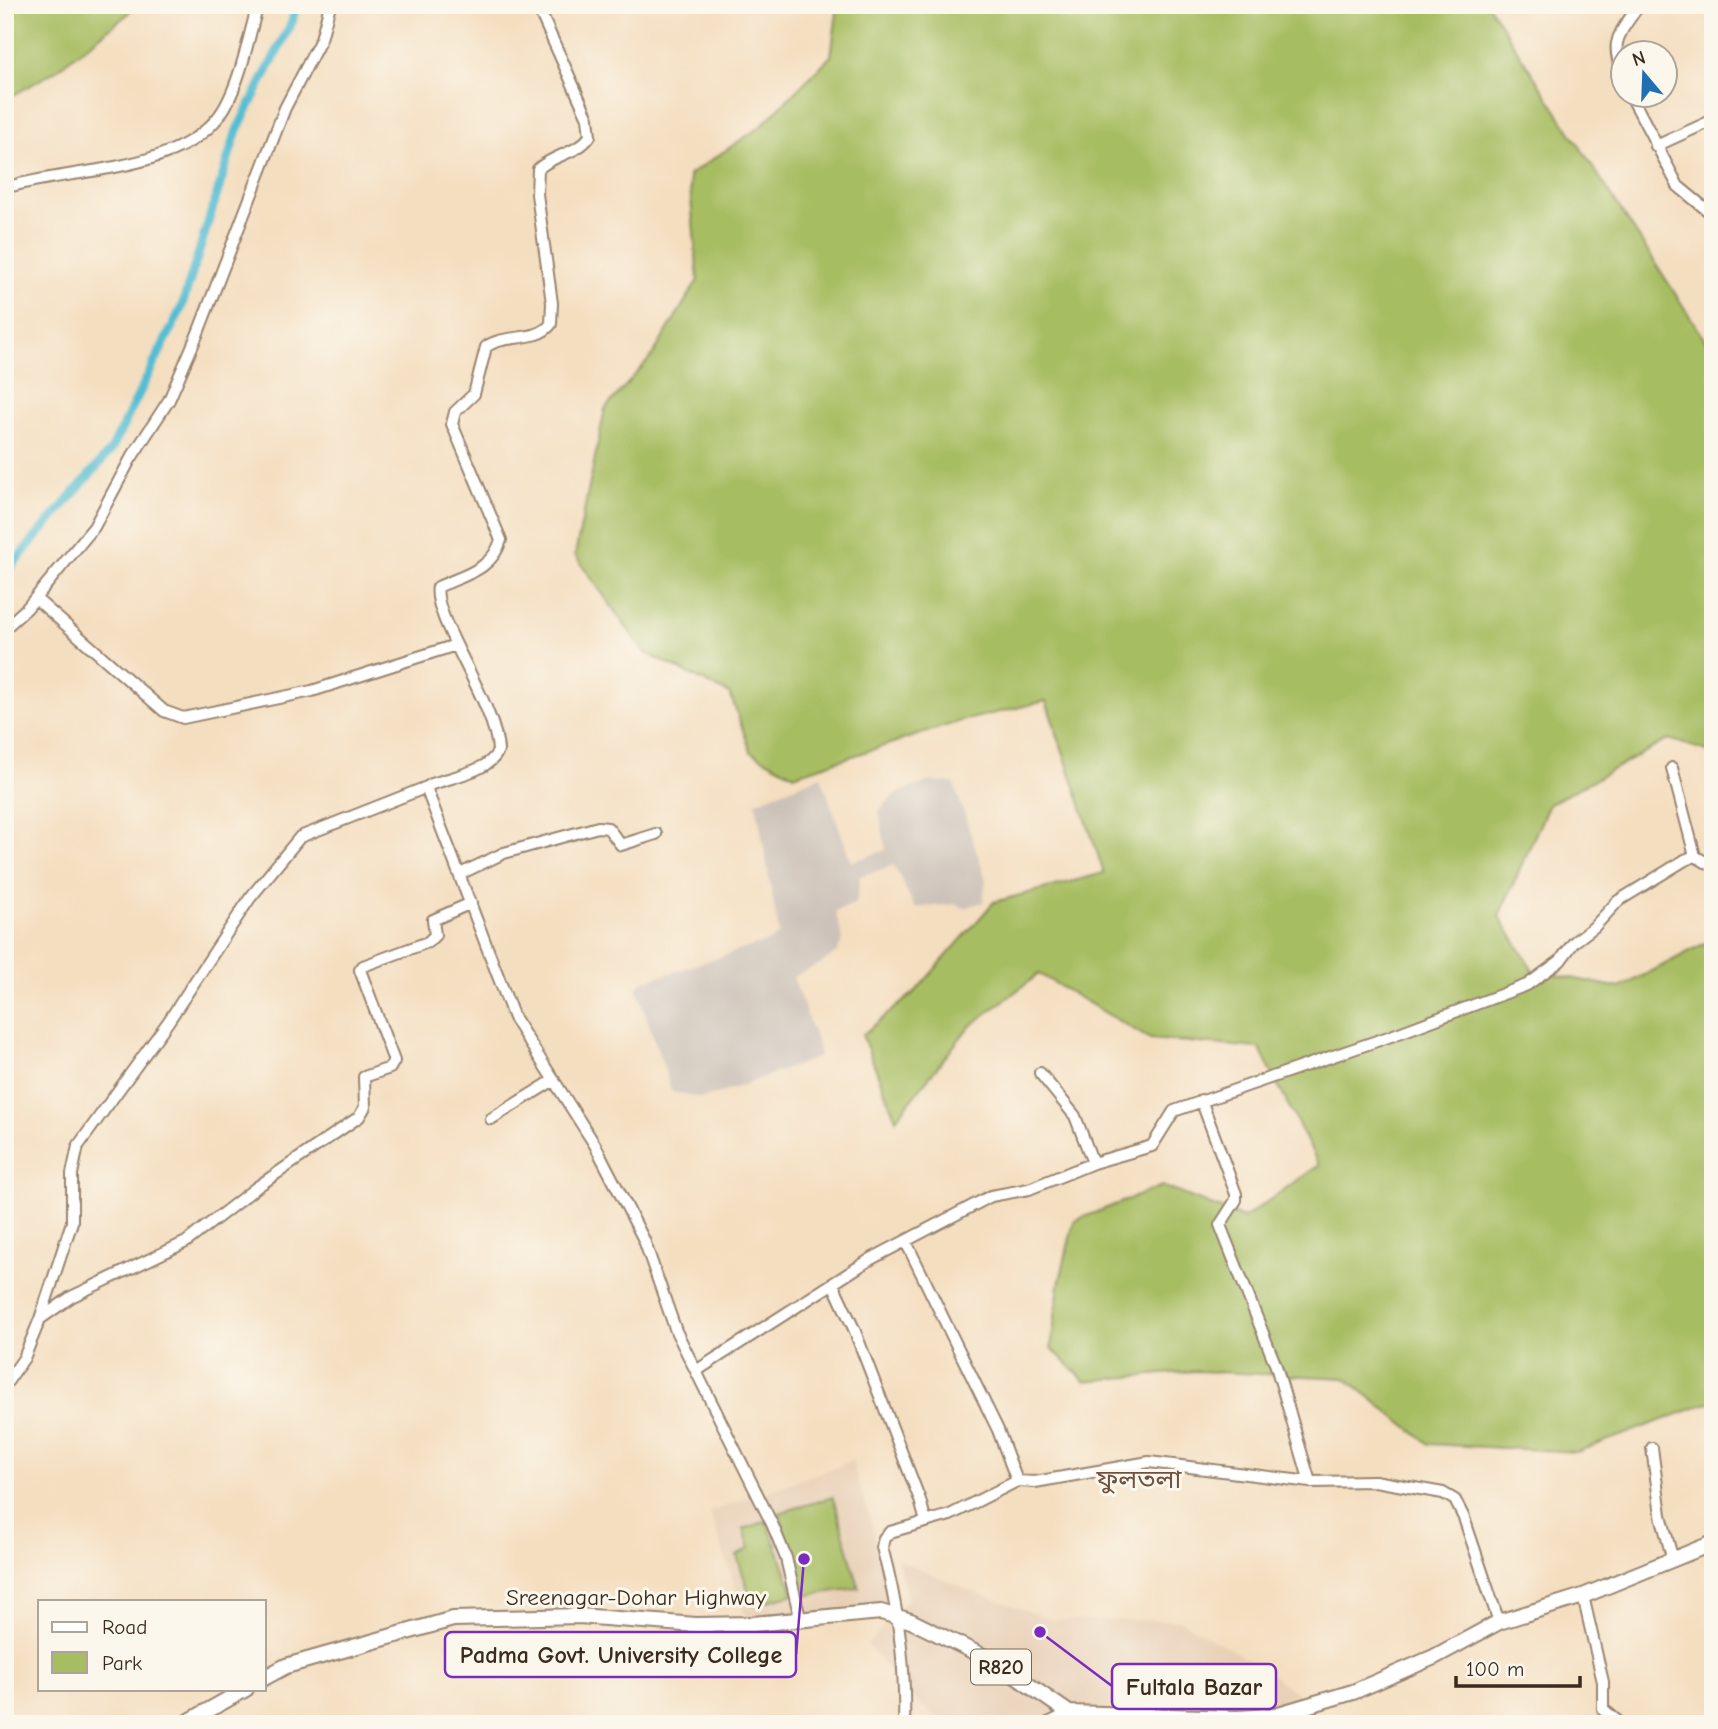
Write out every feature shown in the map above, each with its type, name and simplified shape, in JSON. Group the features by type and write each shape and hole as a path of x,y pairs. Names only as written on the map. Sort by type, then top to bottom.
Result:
{"main road":[{"path":"1069,1713 1237,1718 1272,1716 1353,1692 1434,1657 1499,1622 1583,1597 1713,1543"},
{"name":"Sreenagar-Dohar Highway","path":"266,1677 286,1666 453,1619 579,1616 696,1625 753,1624 881,1612 899,1617 995,1662 1069,1713"},
{"path":"184,1724 244,1690"}],"street":[{"path":"5,188 159,155 200,137 223,109 236,82 258,5"},
{"path":"5,628 35,598 94,527 130,460 169,400 213,297 285,108 321,38 330,5"},
{"path":"5,1385 24,1359 72,1222 72,1174 78,1146 160,1032 250,898 300,837 484,765 492,761 498,751 484,699 456,645 437,596 438,587 485,566 493,558 501,540 452,424 455,412 474,394 486,347 496,341 543,332 551,324 552,303 537,194 538,169 550,160 579,148 590,136 588,118 537,5"},
{"path":"1619,38 1639,5"},
{"path":"1637,108 1678,186 1713,215"},
{"path":"1656,146 1713,120"},
{"path":"35,598 164,711 183,718 313,691 456,645"},
{"path":"1672,768 1695,856 1707,863 1713,862"},
{"path":"427,787 514,1018 595,1145 644,1240 676,1331 786,1558 800,1618"},
{"path":"460,874 504,853 598,827 608,828 621,845 656,834"},
{"path":"696,1371 871,1259 991,1196 1029,1189 1093,1163 1152,1146 1174,1111 1527,985 1560,961 1574,942 1594,927 1618,901 1695,856"},
{"path":"40,1319 71,1297 186,1242 257,1187 359,1117 365,1107 364,1077 390,1068 394,1061 360,970 363,966 428,942 435,935 433,920 471,904"},
{"path":"1040,1073 1076,1116 1093,1163"},
{"path":"491,1119 554,1080"},
{"path":"1201,1100 1236,1194 1236,1200 1220,1224 1276,1366 1310,1482"},
{"path":"906,1242 998,1430 1017,1481"},
{"path":"833,1284 854,1329 926,1522"},
{"path":"1652,1448 1661,1515 1673,1561"},
{"path":"904,1724 905,1675 899,1617 882,1547 884,1538 890,1532 950,1515 1017,1481 1035,1482 1149,1462 1310,1482 1375,1481 1450,1496 1464,1518 1476,1548 1499,1622"},
{"path":"1583,1597 1603,1682 1604,1709 1621,1724"},
{"path":"1049,1723 1069,1713"}],"shaded area":[{"path":"821,776 851,862 886,850 879,811 895,794 930,781 954,783 986,880 983,902 965,908 956,904 915,908 894,865 860,876 856,903 835,912 843,939 837,952 793,977 819,1049 819,1057 701,1098 672,1092 637,988 642,982 772,940 779,934 756,802"},
{"path":"852,1461 896,1606 746,1619 710,1512"},
{"path":"897,1559 966,1589 1054,1620 1179,1620 1260,1666 1301,1697 1313,1724 945,1724 909,1696 868,1645 908,1598"}],"green space":[{"path":"5,5 133,5 128,14 55,71 5,100"},
{"path":"838,5 1488,5 1713,352 1713,753 1669,739 1549,804 1499,916 1533,970 1620,988 1713,939 1713,1401 1577,1452 1429,1444 1345,1378 1196,1371 1085,1381 1051,1348 1059,1285 1074,1221 1162,1186 1244,1218 1319,1165 1259,1048 1150,1039 1039,974 969,1027 896,1119 862,1035 915,992 994,902 1104,873 1046,701 961,721 794,775 751,752 730,694 644,652 575,555 605,409 652,356 698,280 689,175 760,127 831,56"},
{"path":"833,1497 859,1588 801,1596 779,1513"},
{"path":"767,1521 794,1594 753,1605 737,1556 750,1548 744,1529"}],"waterway":[{"path":"5,573 111,450 181,309 237,130 292,22 296,5"}],"place":[{"name":"Padma Govt. University College","path":"804,1559"},
{"name":"Fultala Bazar","path":"1040,1632"}],"district":[{"name":"ফুলতলা","path":"1139,1480"}]}
